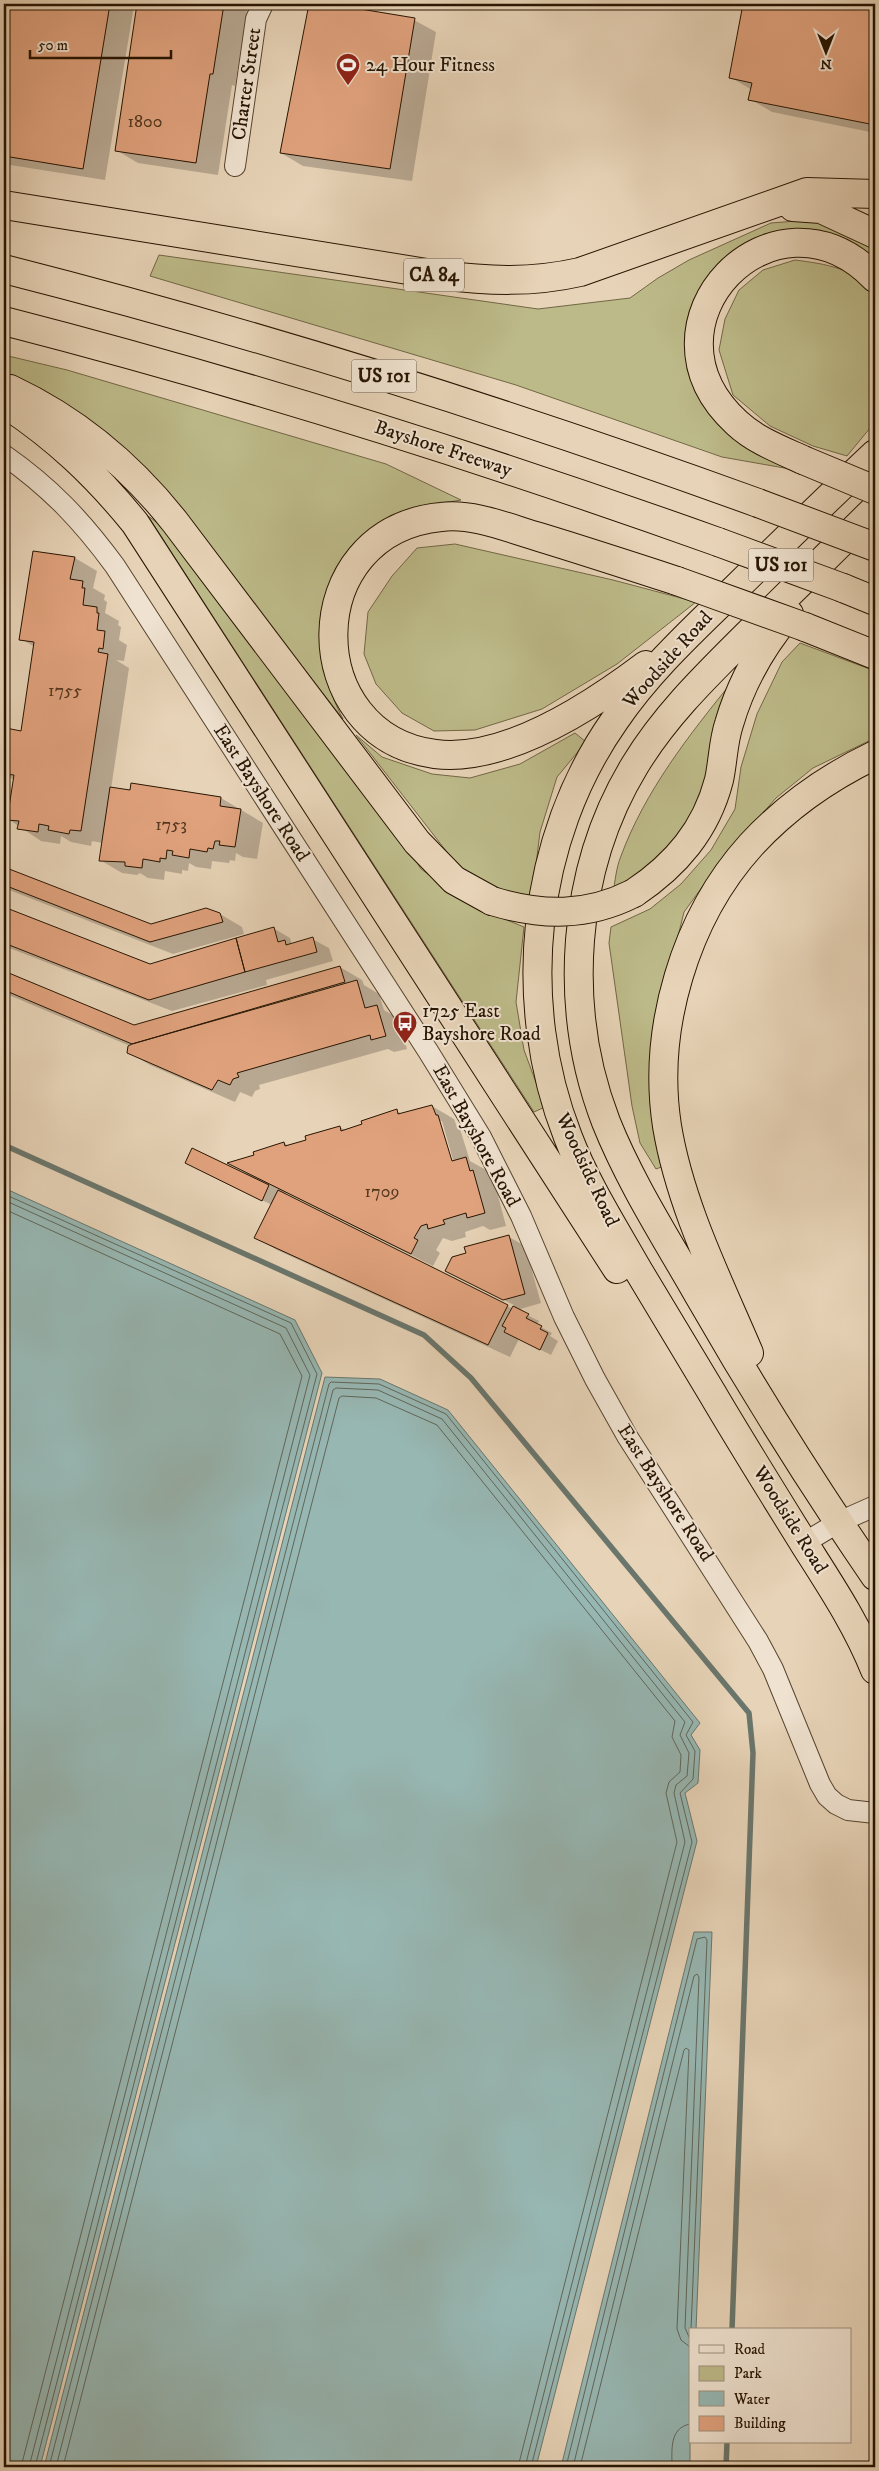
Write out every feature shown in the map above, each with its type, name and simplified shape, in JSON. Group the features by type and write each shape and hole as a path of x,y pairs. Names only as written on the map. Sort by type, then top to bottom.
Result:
{"highway":[{"path":"764,206 807,192 875,194"},
{"name":"CA 84","path":"4,205 430,274 500,281 552,278 580,272 764,206"},
{"path":"764,206 821,209 875,234"},
{"path":"875,278 862,265 830,247 812,243 789,243 769,247 748,256 724,276 706,304 700,322 699,359 703,376 711,392 722,409 738,425 765,442 875,490"},
{"name":"US 101","path":"4,269 199,321 319,356 554,431 875,546"},
{"name":"Bayshore Freeway","path":"4,321 183,369 416,439 718,542 875,601"},
{"path":"4,387 42,405 74,425 117,458 138,478 175,522 418,842 454,880 492,901 533,912 577,912 616,902 653,880 685,850 707,815 719,778 726,733 734,706 765,645 875,514"},
{"path":"4,403 54,438 98,480 135,523 632,1293 712,1393"},
{"path":"840,487 875,438"},
{"name":"Woodside Road","path":"875,454 654,670 614,720 583,774 559,832 551,862 540,922 537,954 539,1016 543,1048 557,1108 568,1138 602,1208 712,1393 855,1624 875,1670"},
{"name":"Woodside Road","path":"875,509 684,697 648,743 620,793 598,845 585,900 579,956 580,1012 589,1068 603,1114 618,1149 720,1332 807,1474 875,1576"},
{"path":"717,607 643,667 571,714 517,740 488,749 458,754 436,754 418,750 400,744 382,733 356,706 338,670 333,651 334,612 340,591 350,571 363,554 380,538 398,527 418,520 444,516 491,522 677,581 805,627 875,655"},
{"path":"807,1474 748,1350 690,1212 681,1184 667,1126 664,1096 667,1038 672,1007 691,943 704,916 734,866 751,845 800,800 826,781 875,755"}],"street":[{"name":"Charter Street","path":"235,166 256,19 263,4"},
{"name":"East Bayshore Road","path":"4,455 49,489 67,507 115,566 428,1051 481,1137 501,1176 580,1350 611,1409 758,1640 776,1677 820,1784 836,1804 848,1810 875,1813"},
{"path":"804,1543 839,1522 875,1506"}],"green space":[{"path":"809,220 856,233 875,248 875,261 844,238 798,232 737,254 689,337 737,439 790,469 722,457 516,385 150,276 159,255 538,309 630,298 658,278 689,260 771,223"},
{"path":"795,260 818,263 849,273 867,285 875,294 875,422 847,456 813,446 770,426 733,395 719,350 725,319 739,290 763,270"},
{"path":"4,355 67,370 386,464 461,500 416,508 385,520 365,533 338,567 328,588 322,609 320,631 321,653 326,675 343,719 203,539 4,378"},
{"path":"148,516 173,534 390,821 421,869 470,905 524,927 516,1002 524,1050 545,1107 534,1112"},
{"path":"455,544 613,580 696,602 617,664 542,709 475,730 434,731 402,713 376,684 364,654 368,612 392,576 417,548"},
{"path":"800,643 875,671 875,738 813,768 776,798 724,857 684,912 665,989 664,1166 656,1169 640,1143 632,1106 609,943 611,927 650,909 681,884 711,850 735,809 741,767 757,714 782,662"},
{"path":"732,682 714,774 677,847 613,894 619,861 642,809 669,764"},
{"path":"575,733 586,742 557,777 540,832 532,897 504,894 464,874 356,735 382,757 432,774 470,778 520,764"}],"water":[{"path":"4,1188 295,1320 322,1373 40,2467 4,2467"},
{"path":"325,1377 380,1379 448,1410 700,1723 691,1735 700,1750 698,1783 685,1793 697,1841 536,2467 44,2467"},
{"path":"694,1932 712,1932 696,2328 689,2328 690,2467 561,2467"}],"building":[{"path":"4,4 110,4 83,169 4,156"},
{"path":"137,4 224,4 213,74 210,74 196,163 115,151"},
{"name":"24 Hour Fitness","path":"309,4 330,4 415,18 390,169 280,153"},
{"path":"743,4 875,4 875,125 748,100 752,83 729,78"},
{"path":"33,551 75,557 70,579 83,581 82,588 85,588 83,605 97,607 97,613 99,613 97,630 105,631 103,649 99,648 98,652 108,654 81,831 70,830 69,834 48,830 49,826 39,824 38,832 17,829 19,821 7,820 14,775 4,774 4,742 6,728 21,731 34,642 19,640"},
{"path":"131,783 221,797 220,806 241,809 235,847 219,845 220,841 215,841 213,849 208,848 207,852 190,849 189,858 172,855 173,851 167,850 166,859 160,858 160,862 143,859 142,868 125,866 125,862 99,861 110,787 130,790"},
{"path":"4,867 151,924 206,908 220,913 223,922 150,942 4,885"},
{"path":"4,907 150,964 236,938 245,972 149,1000 4,943"},
{"path":"274,927 278,942 285,940 286,945 313,937 317,952 245,972 236,938"},
{"path":"340,966 345,982 132,1044 4,990 4,971 134,1025"},
{"path":"357,980 365,1008 377,1005 386,1036 371,1040 370,1035 237,1073 239,1077 233,1079 230,1085 218,1080 212,1090 127,1053 128,1046 132,1044"},
{"path":"432,1105 436,1115 438,1115 452,1161 466,1157 470,1171 473,1170 485,1213 467,1218 466,1213 443,1220 445,1224 428,1229 427,1224 421,1226 414,1238 418,1240 411,1254 227,1163 254,1155 253,1152 284,1142 285,1146 306,1140 305,1136 340,1126 341,1131 362,1124 361,1121 397,1109 398,1114"},
{"path":"192,1148 269,1185 262,1201 185,1163"},
{"path":"278,1190 508,1305 488,1345 254,1238"},
{"path":"509,1235 525,1294 503,1300 445,1271 452,1257 466,1253 464,1247"},
{"path":"513,1306 529,1314 526,1318 542,1326 540,1329 548,1333 540,1350 504,1332 506,1328 502,1326"}],"waterway":[{"path":"4,1145 424,1335 471,1378 749,1713 753,1753 732,2328"},
{"path":"726,2467 727,2444"}],"place":[{"name":"24 Hour Fitness","path":"348,86"},
{"name":"1725 East Bayshore Road","path":"405,1044"}]}
